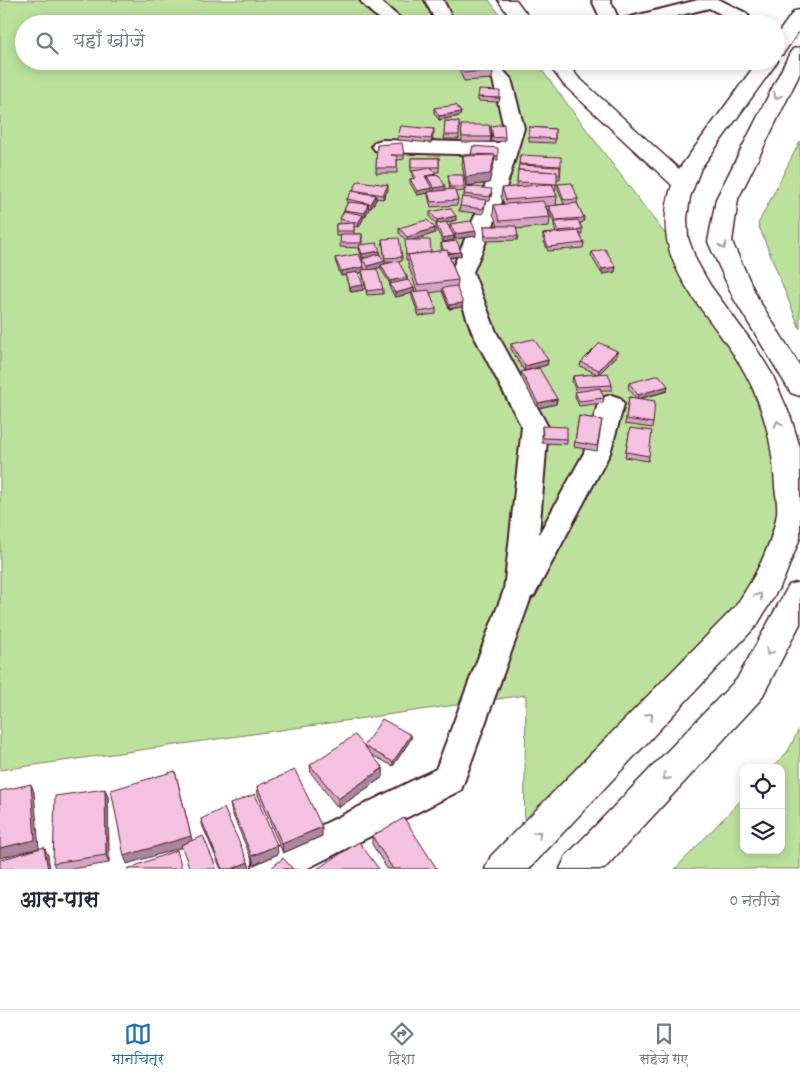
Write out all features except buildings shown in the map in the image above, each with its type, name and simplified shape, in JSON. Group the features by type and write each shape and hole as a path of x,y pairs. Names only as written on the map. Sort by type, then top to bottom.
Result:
{"street":[{"path":"370,0 387,15"},
{"path":"434,0 442,15"},
{"path":"507,0 518,15"},
{"path":"601,0 608,15"},
{"path":"658,15 710,1 736,15"},
{"path":"785,37 800,15"},
{"path":"800,53 727,199 720,242 746,299 800,387"},
{"path":"270,869 449,779 519,590 535,427 484,332 462,272 497,210 508,148 514,128 502,79 494,70"},
{"path":"562,70 571,81 682,183"},
{"path":"504,869 746,616 762,592 780,552 792,515 788,458 776,416 747,353 692,274 679,248 676,230 682,183 690,168 761,70"},
{"path":"382,146 508,148"},
{"path":"510,615 596,453 610,404"},
{"path":"579,869 749,689 800,594"}],"green space":[{"path":"0,0 489,0 500,15 15,15 15,70 542,70 722,310 799,515 681,698 524,848 526,695 0,770"},
{"path":"800,141 800,329 758,224"},
{"path":"800,727 800,869 675,869 740,801 740,854 785,854 785,764 776,764 788,751"}]}
